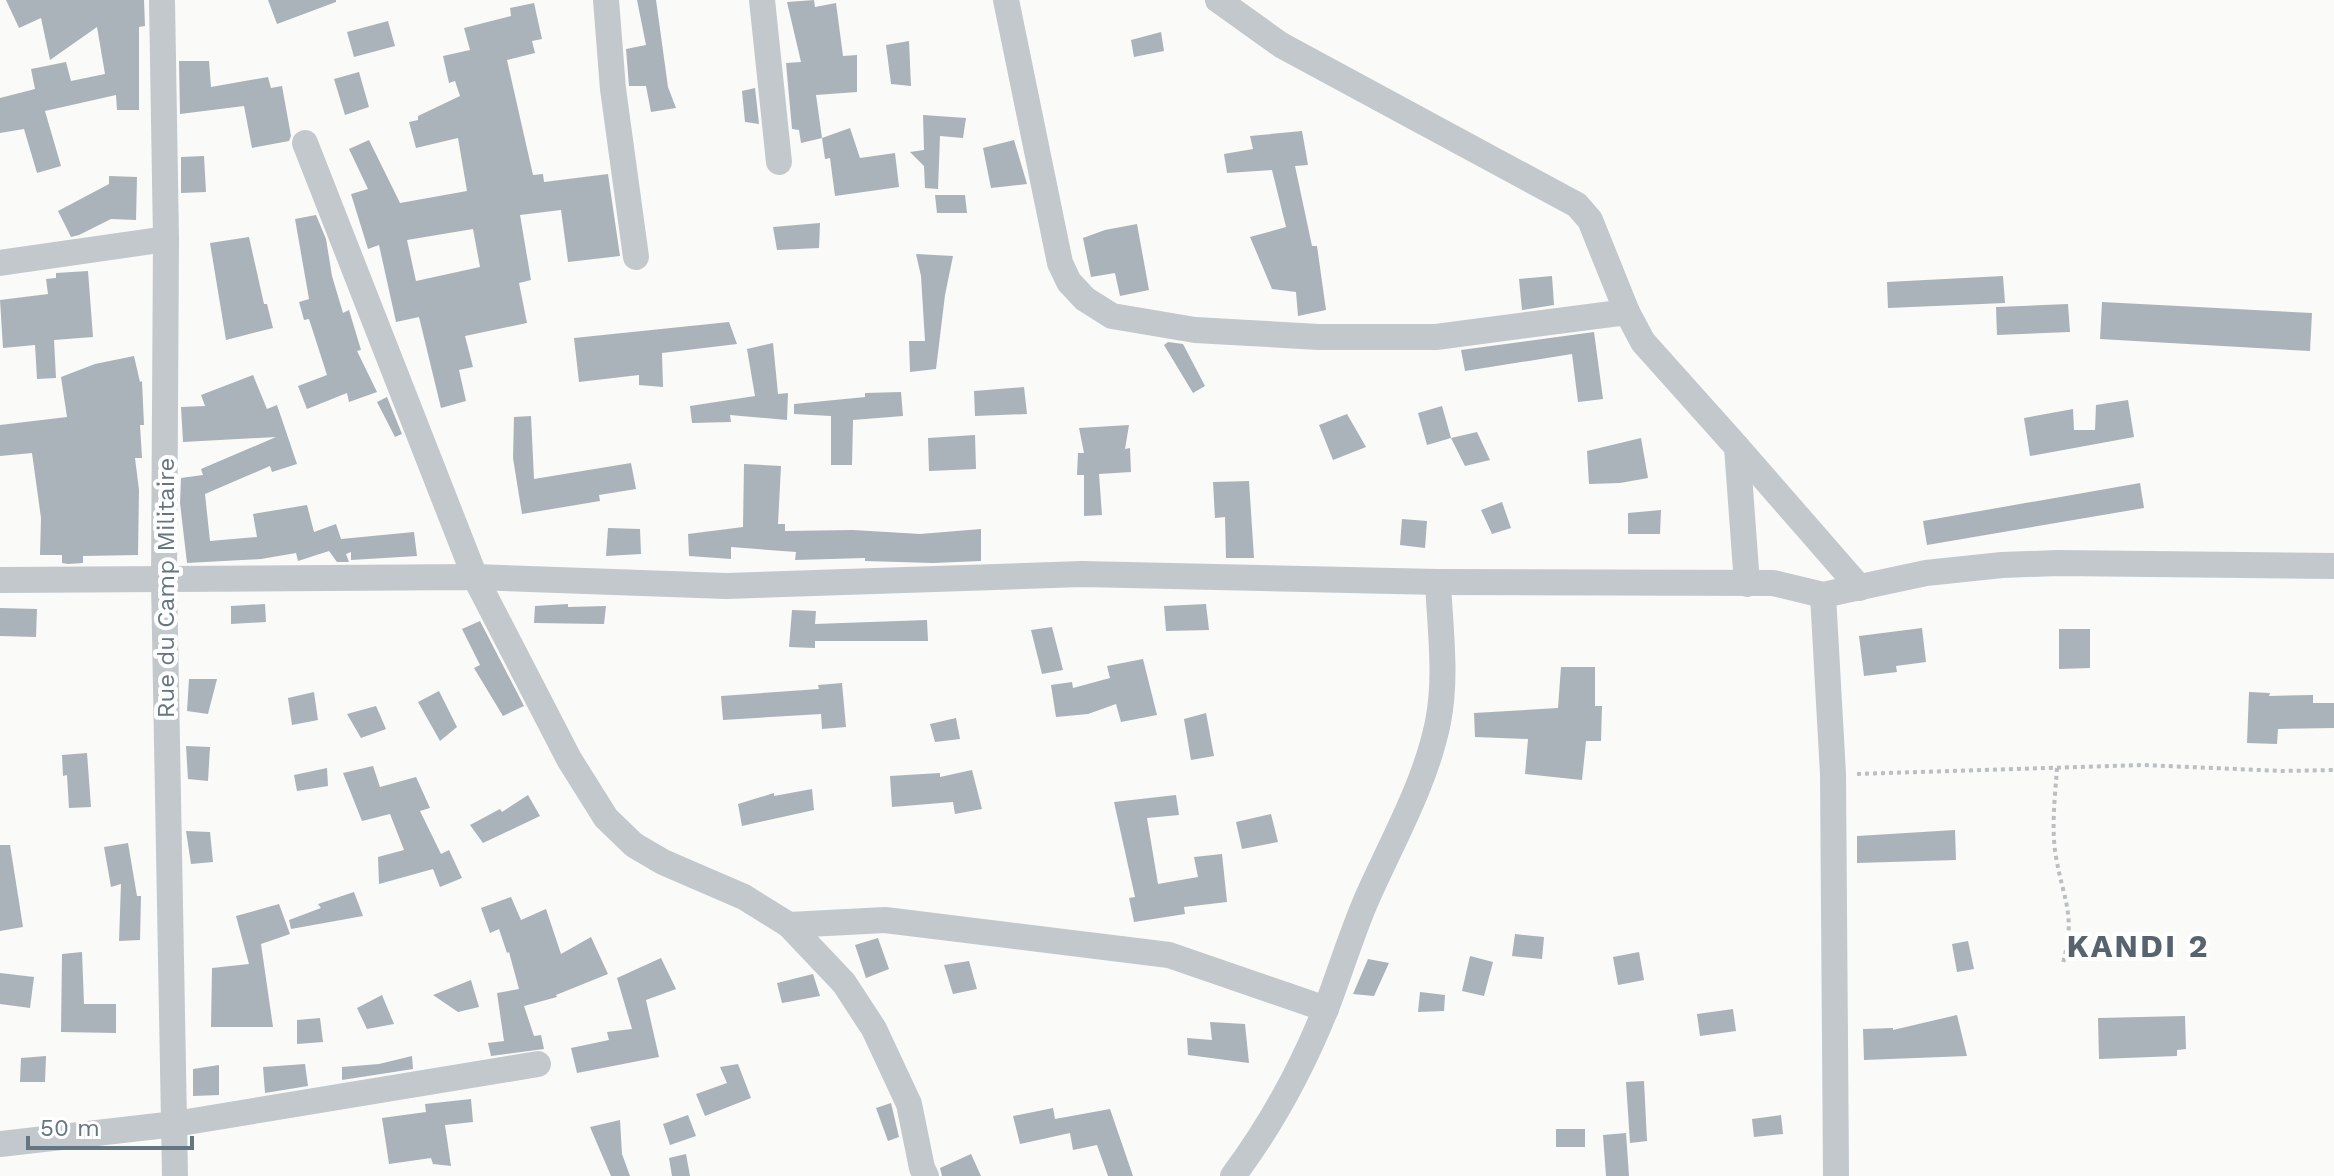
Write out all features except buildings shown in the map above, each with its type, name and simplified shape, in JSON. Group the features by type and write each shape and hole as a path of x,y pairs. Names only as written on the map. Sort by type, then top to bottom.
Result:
{"street":[{"name":"Rue du Camp Militaire","path":"162,0 166,239 164,580 175,1176"},
{"path":"606,0 613,89 636,257"},
{"path":"762,0 779,162"},
{"path":"1006,0 1060,263 1069,282 1085,299 1112,316 1195,330 1319,337 1421,337 1627,312"},
{"path":"1218,0 1281,45 1577,205 1590,220 1627,312 1643,342 1860,588"},
{"path":"305,143 475,577 569,759 606,818 634,845 663,862 744,897 789,925 844,983 874,1029 909,1104 926,1176"},
{"path":"0,263 166,239"},
{"path":"1737,447 1747,584"},
{"path":"0,580 475,577 726,586 1082,574 1438,582 1773,583 1823,595 1926,573 2002,565 2334,566"},
{"path":"1233,1176 1259,1141 1292,1083 1326,1009 1365,904 1413,801 1438,722 1442,679 1438,582"},
{"path":"1823,595 1833,774 1836,1176"},
{"path":"789,925 885,920 1169,955 1326,1009"},
{"path":"0,1144 175,1124 538,1064"}],"path":[{"path":"1833,774 2143,765 2334,770"},
{"path":"2057,768 2055,854 2071,919 2063,963"}],"district":[{"name":"KANDI 2","path":"2138,946"}]}
